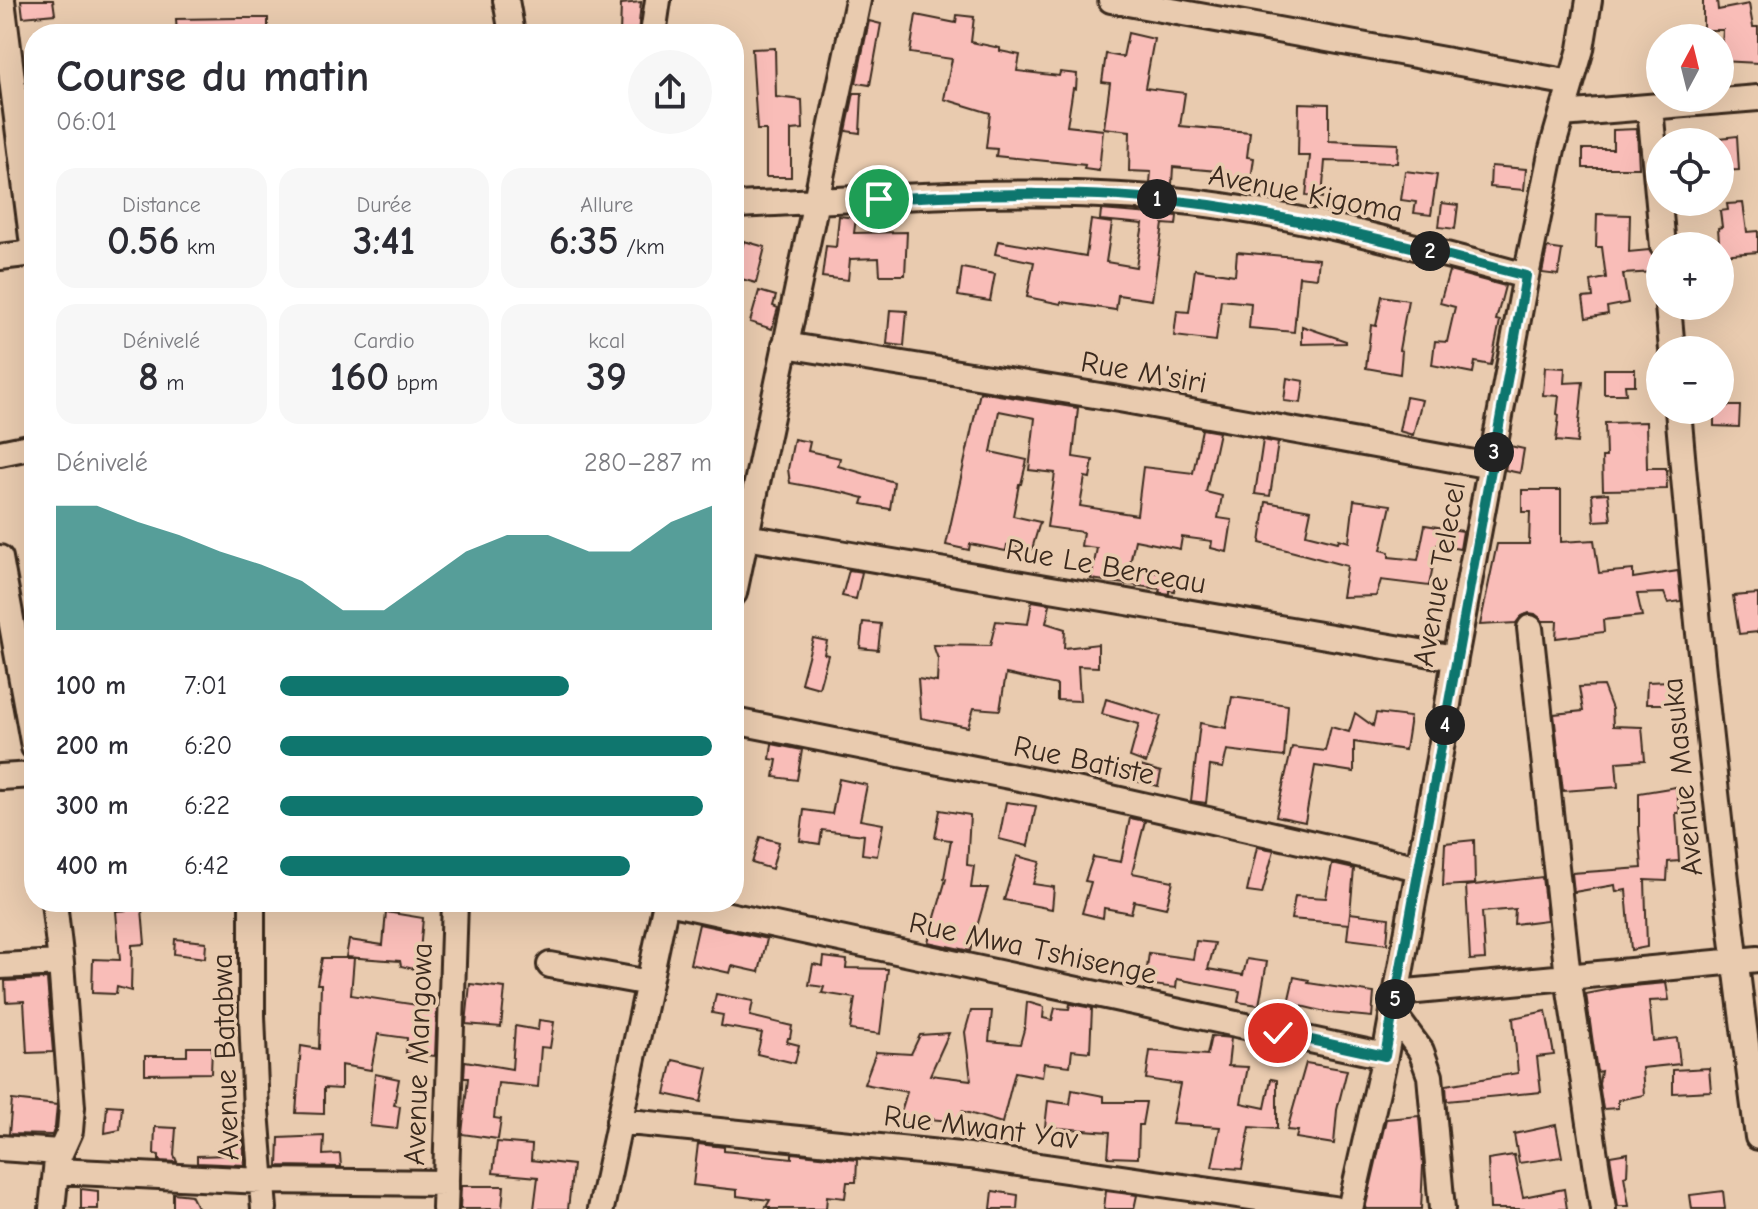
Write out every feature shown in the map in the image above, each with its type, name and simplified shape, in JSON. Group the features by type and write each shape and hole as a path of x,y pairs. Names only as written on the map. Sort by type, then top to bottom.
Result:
{"street":[{"path":"2,0 24,174"},
{"path":"506,0 510,24"},
{"path":"654,24 658,0"},
{"path":"744,546 858,0"},
{"path":"1111,0 1571,83"},
{"name":"Avenue Telecel","path":"1350,1209 1385,1056 1526,276 1552,149 1581,49 1589,0"},
{"path":"1734,100 1758,98"},
{"path":"1562,114 1646,108"},
{"path":"1650,112 1662,232"},
{"name":"Avenue Kigoma","path":"744,205 942,195 1106,196 1175,200 1329,228 1526,276"},
{"path":"0,257 24,254"},
{"name":"Rue M'siri","path":"785,345 1119,399 1491,466"},
{"name":"Avenue Masuka","path":"1679,424 1694,589 1746,959 1758,1137"},
{"path":"0,453 24,448"},
{"name":"Rue Le Berceau","path":"746,537 1455,658"},
{"path":"0,558 23,619"},
{"path":"1530,628 1568,977 1603,1209"},
{"name":"Rue Batiste","path":"744,723 1045,783 1419,868"},
{"path":"0,777 24,776"},
{"path":"52,1209 58,1162 70,1131 72,1107 55,912"},
{"name":"Avenue Batabwa","path":"252,912 252,1016 264,1209"},
{"name":"Avenue Mangowa","path":"445,1209 455,912"},
{"path":"601,1209 665,912"},
{"name":"Rue Mwa Tshisenge","path":"710,912 1385,1056"},
{"path":"1442,1209 1430,1076 1421,1051 1394,1003 1568,977 1746,959"},
{"path":"0,966 61,963"},
{"path":"550,965 649,983"},
{"name":"Rue Mwant Yav","path":"619,1121 970,1156 1334,1209"},
{"path":"0,1148 58,1162 262,1181 446,1183"}],"building":[{"path":"21,0 53,0 55,14 23,17"},
{"path":"1703,0 1717,0 1718,10 1749,4 1753,27 1758,27 1758,63 1734,62 1734,24 1703,24"},
{"path":"641,2 639,24 620,24 621,4"},
{"path":"916,15 956,23 957,15 974,17 971,42 1020,55 1017,71 1059,76 1060,72 1077,74 1067,126 1103,130 1099,171 1084,169 1085,165 996,156 997,149 986,148 990,113 944,99 952,59 910,53"},
{"path":"268,18 268,24 176,24 176,19"},
{"path":"869,21 881,24 870,85 856,83"},
{"path":"1128,33 1154,39 1145,88 1185,93 1180,126 1250,132 1247,157 1254,158 1250,187 1227,184 1229,172 1173,167 1172,184 1166,184 1150,183 1151,172 1129,171 1130,131 1104,128 1110,83 1102,82 1106,54 1123,57"},
{"path":"775,48 776,97 802,100 803,129 791,130 791,177 766,177 766,130 757,130 752,49"},
{"path":"854,93 862,93 860,133 846,131"},
{"path":"1299,103 1329,104 1329,141 1398,144 1397,163 1325,161 1322,198 1306,196 1310,156 1298,156"},
{"path":"1637,129 1639,168 1583,168 1583,149 1613,149 1613,130"},
{"path":"1734,136 1737,136 1739,170 1734,170"},
{"path":"1491,166 1526,169 1524,190 1490,187"},
{"path":"1405,171 1437,175 1431,215 1414,213 1416,202 1401,200"},
{"path":"1442,203 1458,205 1455,229 1439,227"},
{"path":"1743,203 1747,232 1758,231 1758,252 1734,254 1734,232 1718,232 1718,228 1722,227 1721,216 1734,216 1734,204"},
{"path":"1101,210 1177,216 1176,225 1163,224 1152,300 1118,295 1116,310 1027,297 1034,262 995,254 998,241 1086,256 1091,220 1112,223 1106,262 1136,267 1143,224 1100,220"},
{"path":"1597,214 1630,215 1629,252 1646,250 1646,273 1623,274 1628,303 1607,307 1608,314 1586,318 1583,298 1593,297 1591,281 1606,278 1602,247 1596,247"},
{"path":"839,216 856,218 854,233 907,232 905,275 880,275 879,258 850,259 848,280 822,277 826,246 836,247"},
{"path":"744,241 765,247 756,283 744,280"},
{"path":"1547,248 1562,250 1558,275 1542,273"},
{"path":"1237,252 1319,259 1317,278 1299,276 1294,332 1249,328 1251,303 1221,300 1216,341 1174,336 1177,311 1189,312 1195,269 1235,275"},
{"path":"962,268 995,274 990,301 958,296"},
{"path":"1449,271 1505,286 1496,320 1500,321 1491,365 1475,362 1473,373 1432,365 1435,341 1447,342 1455,307 1440,303"},
{"path":"759,291 776,296 773,306 778,308 772,329 750,322"},
{"path":"1382,296 1408,300 1399,350 1402,351 1400,374 1366,368 1371,325 1376,326"},
{"path":"890,310 907,311 904,346 887,344"},
{"path":"1302,326 1346,341 1346,343 1302,344"},
{"path":"1545,367 1565,368 1564,383 1583,382 1577,443 1556,441 1559,396 1543,395"},
{"path":"1604,369 1635,369 1635,385 1625,385 1626,394 1604,394"},
{"path":"1287,378 1304,381 1301,403 1284,401"},
{"path":"980,392 1078,408 1073,457 1093,460 1090,478 1085,477 1080,506 1137,515 1143,467 1193,473 1202,429 1219,432 1206,492 1222,496 1218,518 1232,520 1227,552 1211,548 1212,541 1182,537 1180,549 1135,540 1129,568 1176,576 1174,591 1169,590 1169,594 1159,592 1160,589 1091,579 1097,548 1081,546 1083,532 1047,527 1055,473 1029,470 1035,418 999,411 991,452 1027,460 1013,516 1040,522 1032,549 1007,545 1006,551 970,544 969,550 946,545"},
{"path":"1406,397 1422,400 1413,435 1399,431"},
{"path":"1734,406 1740,406 1739,427 1714,426 1734,424"},
{"path":"1646,422 1647,468 1666,468 1667,489 1603,490 1605,423"},
{"path":"794,439 810,442 808,451 840,458 838,466 894,482 890,509 862,504 864,498 845,493 790,483 788,469"},
{"path":"1263,440 1278,443 1270,496 1255,494"},
{"path":"1510,446 1524,449 1520,473 1505,470"},
{"path":"1522,490 1561,490 1561,542 1594,540 1599,573 1633,570 1633,578 1678,571 1681,601 1668,603 1664,593 1637,594 1642,616 1603,620 1604,632 1556,638 1557,621 1543,621 1535,614 1522,616 1516,623 1480,625 1497,544 1529,544 1530,512 1522,512"},
{"path":"1608,493 1611,520 1594,521 1592,494"},
{"path":"1354,500 1391,505 1381,550 1389,552 1389,557 1418,560 1425,525 1463,531 1460,549 1437,545 1429,586 1381,580 1376,596 1342,597 1347,566 1260,543 1266,502 1311,510 1306,534 1349,542"},
{"path":"849,570 862,572 856,599 842,596"},
{"path":"1758,594 1758,632 1739,634 1733,596"},
{"path":"1032,601 1050,604 1046,623 1065,629 1064,648 1098,644 1098,667 1078,666 1080,701 1057,700 1057,685 1006,674 1000,710 974,708 968,727 921,718 918,679 937,682 938,659 933,645 990,646 996,621 1028,624"},
{"path":"863,622 881,624 878,650 860,648"},
{"path":"813,638 827,641 824,654 828,655 819,688 801,683"},
{"path":"1671,681 1669,704 1646,704 1647,682"},
{"path":"1603,686 1612,709 1613,726 1642,727 1645,760 1616,762 1618,787 1563,791 1554,714 1583,711 1579,687"},
{"path":"1232,697 1288,705 1284,757 1227,750 1223,768 1210,766 1206,803 1191,801 1200,723 1226,728"},
{"path":"1106,699 1161,716 1146,763 1130,757 1139,724 1102,714"},
{"path":"1355,713 1373,726 1376,713 1410,717 1405,750 1354,742 1354,772 1315,766 1305,822 1276,816 1292,747 1325,751 1331,727 1349,732"},
{"path":"772,744 802,750 797,780 774,777 777,760 770,759"},
{"path":"1137,765 1161,772 1158,786 1131,780"},
{"path":"839,779 867,785 860,820 883,824 877,856 862,854 864,835 822,830 820,844 800,841 804,810 832,814"},
{"path":"1676,787 1680,813 1676,813 1679,861 1668,862 1667,881 1645,880 1647,947 1631,950 1626,890 1616,892 1615,885 1574,892 1572,873 1642,868 1639,793"},
{"path":"1006,802 1036,806 1028,846 999,839"},
{"path":"940,810 970,815 967,865 974,866 971,888 988,888 970,951 928,942 946,879 951,840 935,838"},
{"path":"1130,818 1145,821 1132,873 1173,881 1166,908 1134,901 1131,913 1104,908 1103,918 1082,913 1091,882 1085,881 1093,857 1121,862"},
{"path":"760,837 779,842 772,869 752,863"},
{"path":"1474,840 1475,884 1443,886 1445,843"},
{"path":"1257,847 1274,850 1262,894 1247,892"},
{"path":"1017,856 1040,862 1033,884 1054,887 1052,909 1004,900"},
{"path":"1332,864 1354,869 1349,924 1291,919 1295,896 1326,898"},
{"path":"1542,877 1547,920 1514,924 1515,909 1482,912 1485,959 1470,960 1466,886"},
{"path":"116,912 142,912 145,944 132,945 131,991 117,987 116,994 92,993 93,959 120,960"},
{"path":"386,912 423,918 419,963 414,969 401,966 400,961 346,957 349,940 383,945"},
{"path":"1350,913 1389,918 1387,944 1347,939"},
{"path":"699,924 767,939 759,972 732,966 730,973 690,964"},
{"path":"175,939 206,942 205,958 174,954"},
{"path":"1196,941 1215,943 1208,969 1243,975 1247,959 1267,962 1259,1005 1238,1002 1240,991 1177,979 1176,988 1145,984 1149,953 1193,959"},
{"path":"824,957 847,960 846,968 888,969 880,1034 850,1030 855,998 822,993 824,987 809,985 813,964 823,966"},
{"path":"322,958 354,958 351,995 437,1008 435,1056 406,1053 407,1038 378,1034 371,1070 341,1065 341,1089 324,1088 324,1114 296,1113 301,1046 319,1049 321,984 317,984"},
{"path":"1294,977 1309,980 1308,983 1374,993 1372,1017 1330,1013 1288,1003"},
{"path":"47,979 53,1052 27,1053 24,1001 6,1002 5,981"},
{"path":"1666,983 1669,1000 1649,1001 1653,1041 1677,1038 1680,1064 1642,1068 1644,1095 1618,1100 1618,1108 1603,1109 1599,1084 1601,1071 1597,1072 1586,994"},
{"path":"470,984 505,988 501,1027 466,1024"},
{"path":"716,994 753,1001 750,1016 792,1026 787,1042 799,1045 795,1063 757,1054 762,1033 721,1026 723,1015 712,1013"},
{"path":"1027,1002 1044,1007 1043,1018 1052,1020 1055,1008 1069,1009 1070,1004 1092,1008 1090,1052 1072,1050 1070,1066 1044,1063 1042,1077 1015,1072 1002,1123 962,1111 960,1122 930,1119 929,1127 898,1122 907,1092 864,1084 876,1052 911,1054 920,1035 949,1033 930,1075 971,1080 965,1032 971,1011 992,1011 989,1041 1020,1044"},
{"path":"1546,1011 1554,1055 1537,1057 1541,1092 1447,1101 1446,1085 1518,1073 1513,1018"},
{"path":"539,1020 554,1022 550,1048 541,1047 538,1087 498,1083 494,1118 501,1119 498,1139 462,1134 468,1078 464,1078 465,1061 512,1069 515,1026 538,1030"},
{"path":"1211,1036 1231,1038 1228,1066 1248,1067 1241,1103 1265,1108 1271,1079 1277,1080 1277,1129 1250,1127 1242,1169 1212,1167 1220,1127 1172,1124 1180,1084 1146,1079 1150,1051 1207,1055"},
{"path":"187,1047 212,1047 211,1073 145,1074 145,1056 187,1056"},
{"path":"673,1060 708,1068 701,1102 665,1094"},
{"path":"1306,1063 1347,1070 1337,1110 1334,1144 1296,1138 1298,1131 1287,1130"},
{"path":"1709,1068 1711,1091 1673,1093 1673,1070"},
{"path":"375,1074 399,1079 394,1105 400,1106 397,1129 370,1126"},
{"path":"1072,1090 1104,1096 1104,1102 1146,1102 1142,1125 1139,1125 1138,1158 1108,1157 1110,1132 1045,1127 1048,1101 1070,1104"},
{"path":"12,1100 57,1105 52,1135 9,1134"},
{"path":"107,1105 122,1106 120,1130 105,1133"},
{"path":"1419,1116 1423,1165 1421,1209 1365,1209 1386,1119"},
{"path":"1556,1125 1562,1157 1519,1163 1514,1134"},
{"path":"155,1127 176,1128 174,1155 177,1162 159,1161 159,1155 154,1154"},
{"path":"324,1136 323,1155 340,1154 341,1167 278,1166 279,1138"},
{"path":"227,1140 243,1140 245,1165 197,1163 197,1156 228,1155"},
{"path":"497,1142 532,1145 531,1160 573,1165 568,1209 534,1209 538,1177 493,1173"},
{"path":"698,1144 724,1147 724,1151 792,1158 792,1153 857,1160 856,1182 847,1182 845,1198 827,1196 826,1209 770,1209 766,1207 770,1200 737,1196 737,1190 693,1185"},
{"path":"1628,1153 1627,1175 1624,1176 1629,1206 1618,1206 1610,1156"},
{"path":"1514,1155 1523,1197 1564,1189 1567,1209 1490,1209 1488,1159"},
{"path":"461,1186 504,1186 502,1209 460,1209"},
{"path":"81,1189 98,1191 98,1209 81,1209"},
{"path":"993,1191 1018,1195 1017,1209 991,1209"},
{"path":"1106,1191 1137,1195 1134,1209 1104,1209"},
{"path":"1723,1191 1725,1209 1692,1209 1690,1195"},
{"path":"173,1193 191,1195 198,1209 173,1209"}],"route":[{"path":"879,199 1035,195 1106,196 1198,203 1343,231 1526,276 1385,1056 1278,1033"}]}
